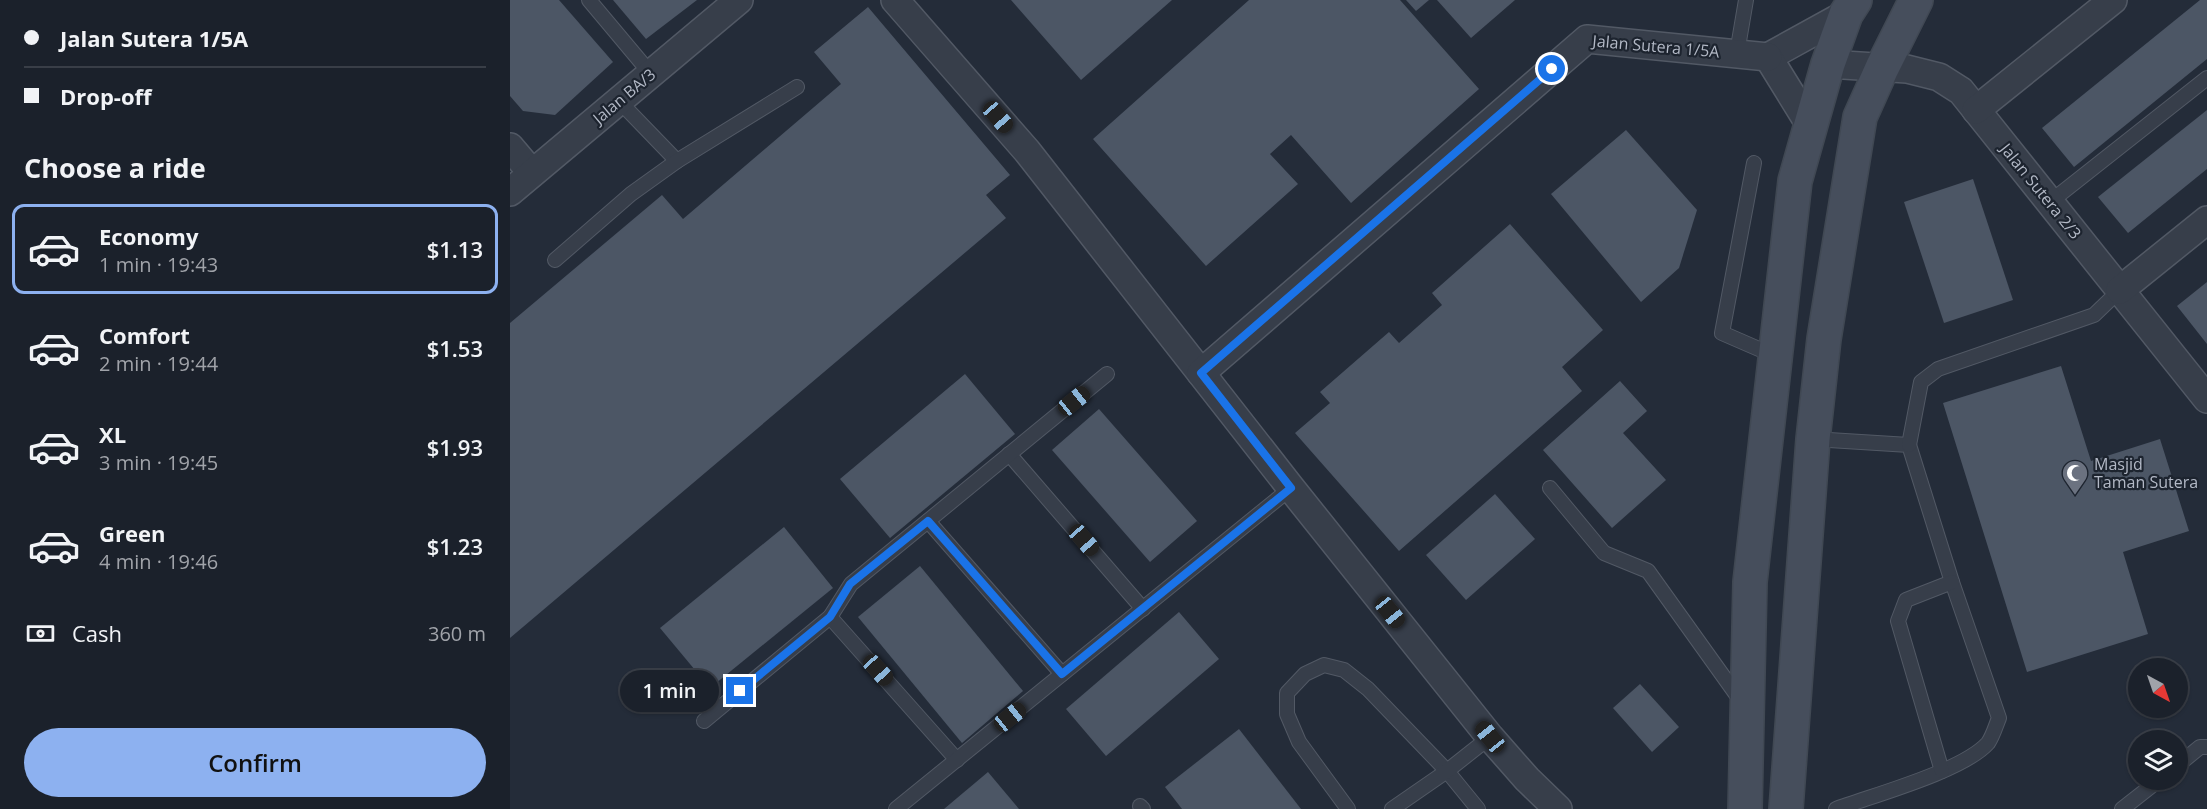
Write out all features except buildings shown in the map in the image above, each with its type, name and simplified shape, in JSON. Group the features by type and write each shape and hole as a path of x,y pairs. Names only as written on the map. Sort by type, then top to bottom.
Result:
{"street":[{"name":"Jalan BA/3","path":"510,192 739,0"},
{"path":"895,0 1027,151 1490,737 1527,779 1558,809"},
{"path":"1786,809 1813,438 1824,339 1860,117 1916,0"},
{"path":"1976,110 2113,0"},
{"path":"1810,125 1768,57 1850,7"},
{"path":"1745,809 1750,582 1795,181 1828,64 1850,7"},
{"name":"Jalan Sutera 1/5A","path":"1201,373 1587,39 1768,57"},
{"name":"Jalan Sutera 2/3","path":"1828,64 1907,69 1939,77 1960,91 2120,290 2200,384"},
{"path":"510,147 532,173"},
{"path":"2120,290 2207,220"}],"lane":[{"path":"589,0 651,74"},
{"path":"1737,53 1746,0"},
{"path":"2050,202 2207,78"},
{"path":"555,260 631,194 677,161 797,87"},
{"path":"619,101 677,161"},
{"path":"1754,163 1722,333 1775,356"},
{"path":"1836,809 1942,771 1971,757 1989,742 1999,718 1952,582 1909,445 1921,381 1938,369 2094,315 2120,290"},
{"path":"704,721 830,617 850,584 1107,374"},
{"path":"1813,438 1909,445"},
{"path":"1009,454 1143,609"},
{"path":"896,809 1291,488"},
{"path":"1550,488 1604,553 1648,571 1747,710"},
{"path":"928,521 1062,674"},
{"path":"1942,771 1898,621 1906,600 1952,582"},
{"path":"830,617 957,760"},
{"path":"1348,809 1299,742 1287,714 1287,693 1305,674 1324,665 1344,670 1368,689 1447,771 1478,809"},
{"path":"1392,809 1447,771 1490,737"},
{"path":"2188,757 2200,747 2207,747"},
{"path":"2122,809 2146,790"}],"place":[{"name":"Masjid Taman Sutera","path":"2075,496"}],"route":[{"path":"740,691 830,617 850,584 928,521 1062,674 1291,488 1201,373 1552,69"}]}
